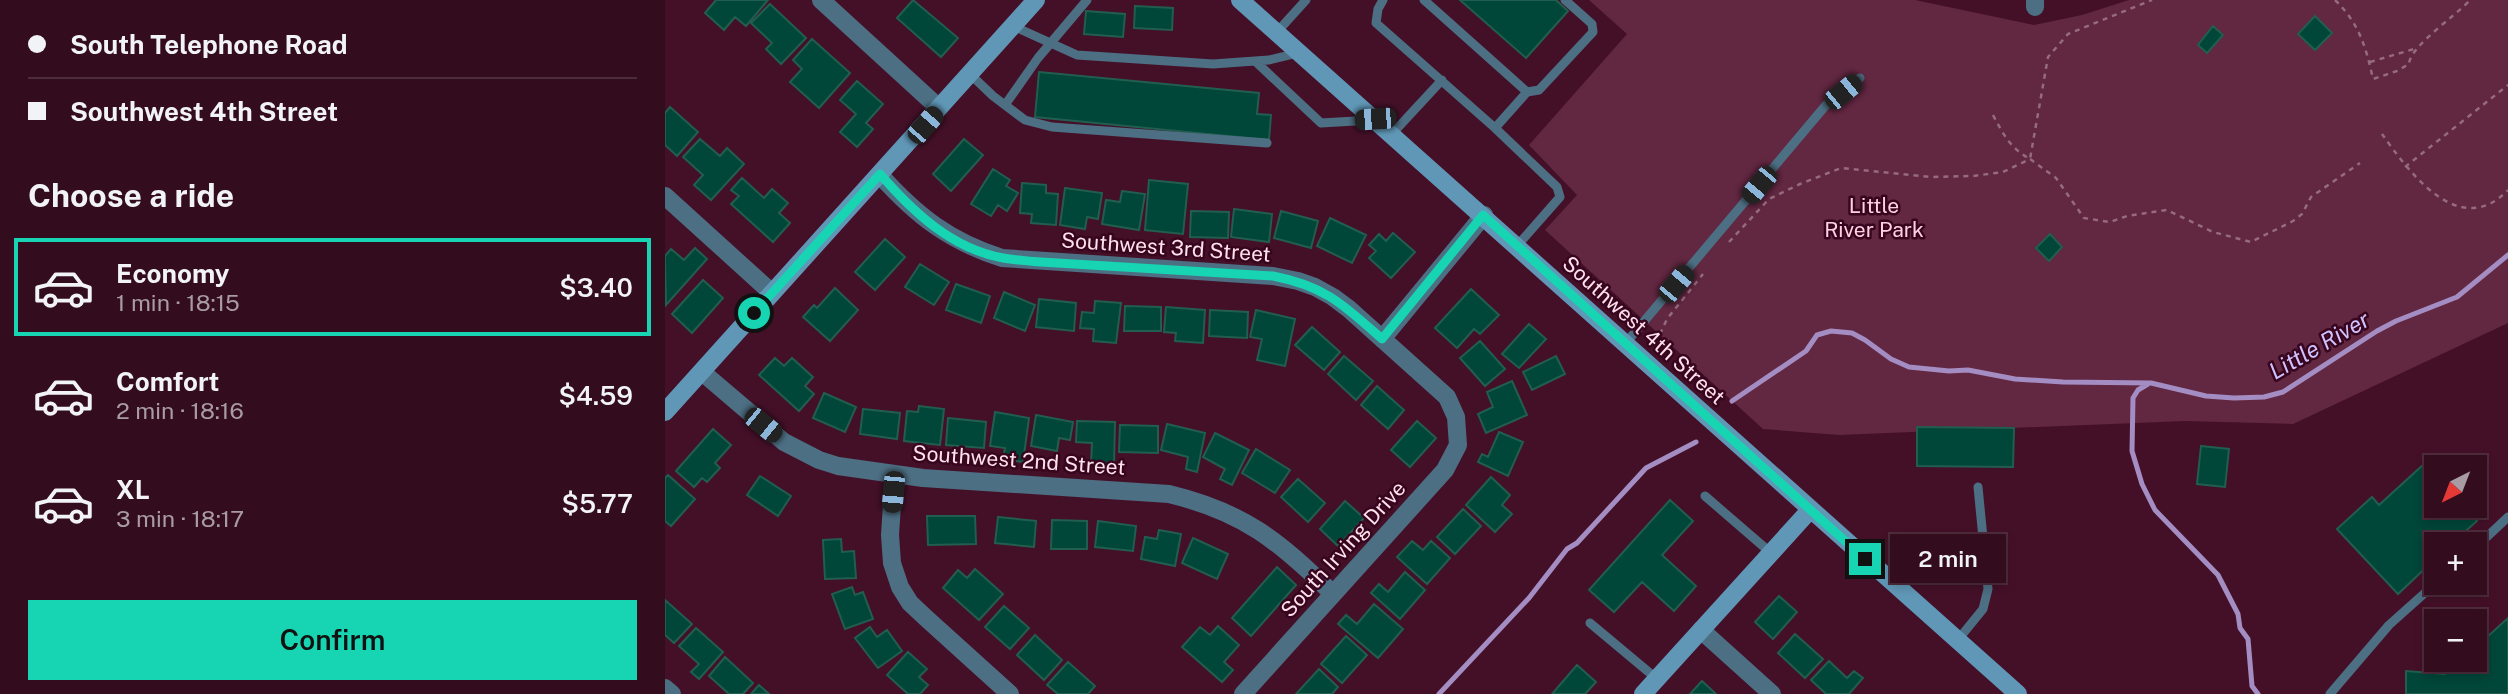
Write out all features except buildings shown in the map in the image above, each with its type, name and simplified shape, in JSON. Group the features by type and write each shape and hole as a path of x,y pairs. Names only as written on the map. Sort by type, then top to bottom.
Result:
{"main road":[{"path":"665,412 1036,0"},
{"name":"Southwest 4th Street","path":"1240,0 2018,694"},
{"path":"1643,694 1810,510"}],"street":[{"path":"821,0 939,108"},
{"name":"Southwest 3rd Street","path":"880,174 920,216 947,235 1002,258 1273,276 1298,281 1333,297 1447,397 1459,426"},
{"path":"665,196 772,293"},
{"path":"1382,339 1483,215"},
{"name":"Southwest 2nd Street","path":"702,372 763,425 801,452 838,466 894,474 1169,494 1200,502 1235,515 1265,534 1333,594"},
{"name":"South Irving Drive","path":"1243,694 1445,470 1458,444 1459,426"},
{"path":"894,474 890,536 892,563 900,587 910,603 1010,694"},
{"path":"1701,630 1772,694"},
{"path":"665,688 672,694"}],"lane":[{"path":"1005,105 1038,58 1087,0"},
{"path":"1277,32 1306,0"},
{"path":"1383,0 1378,9 1376,23 1557,187 1560,197 1517,246"},
{"path":"1424,0 1527,92"},
{"path":"1495,128 1527,92 1539,90 1593,32 1593,24 1565,0"},
{"path":"1013,26 1077,55 1213,64 1255,61 1300,53"},
{"path":"1255,61 1321,123 1375,119"},
{"path":"970,74 1025,120 1052,127 1267,143"},
{"path":"1625,344 1826,105 1860,78"},
{"path":"1392,134 1442,80"},
{"path":"1957,641 1983,609 1989,589 1978,487"},
{"path":"1705,496 1771,553"},
{"path":"2487,537 2508,517"},
{"path":"2330,694 2389,625 2424,594"},
{"path":"1590,623 1657,679"}],"path":[{"path":"2030,159 2048,57 2068,34 2152,0"},
{"path":"2335,0 2347,12 2366,45 2373,79 2409,64 2409,58 2417,48 2470,0"},
{"path":"2369,62 2417,48"},
{"path":"2405,167 2508,85"},
{"path":"1993,115 2007,140 2019,153 2056,178 2084,218 2110,222 2127,216 2167,210 2213,232 2251,242 2285,226 2302,214 2311,197 2360,163"},
{"path":"2382,134 2405,167 2437,196 2459,208 2480,207 2508,190"},
{"path":"1726,246 1769,199 1841,168 1930,177 1973,176 2003,172 2030,159"},
{"path":"1660,334 1667,319 1709,266"}],"green space":[{"name":"Little River Park","path":"1589,0 1915,0 2034,25 2082,15 2129,0 2508,0 2508,323 2293,424 2185,421 1839,435 1763,429 1545,230 1577,195 1529,145 1627,34"}],"waterway":[{"path":"1732,401 1806,351 1817,335 1831,331 1852,333 1891,359 1909,367 1968,370 2015,379 2151,383 2206,396 2264,397 2283,392 2396,321 2457,297 2508,255"},
{"name":"Little River","path":"2148,384 2138,390 2133,398 2132,451 2142,484 2155,510 2218,575 2238,614 2240,628 2248,639 2252,686 2258,694"},
{"path":"1439,694 1529,598 1567,549 1577,543 1646,468 1696,442"}],"route":[{"path":"754,313 880,174 920,216 947,235 980,251 1002,258 1041,262 1273,276 1298,281 1333,297 1382,339 1483,215 1865,559"}]}
